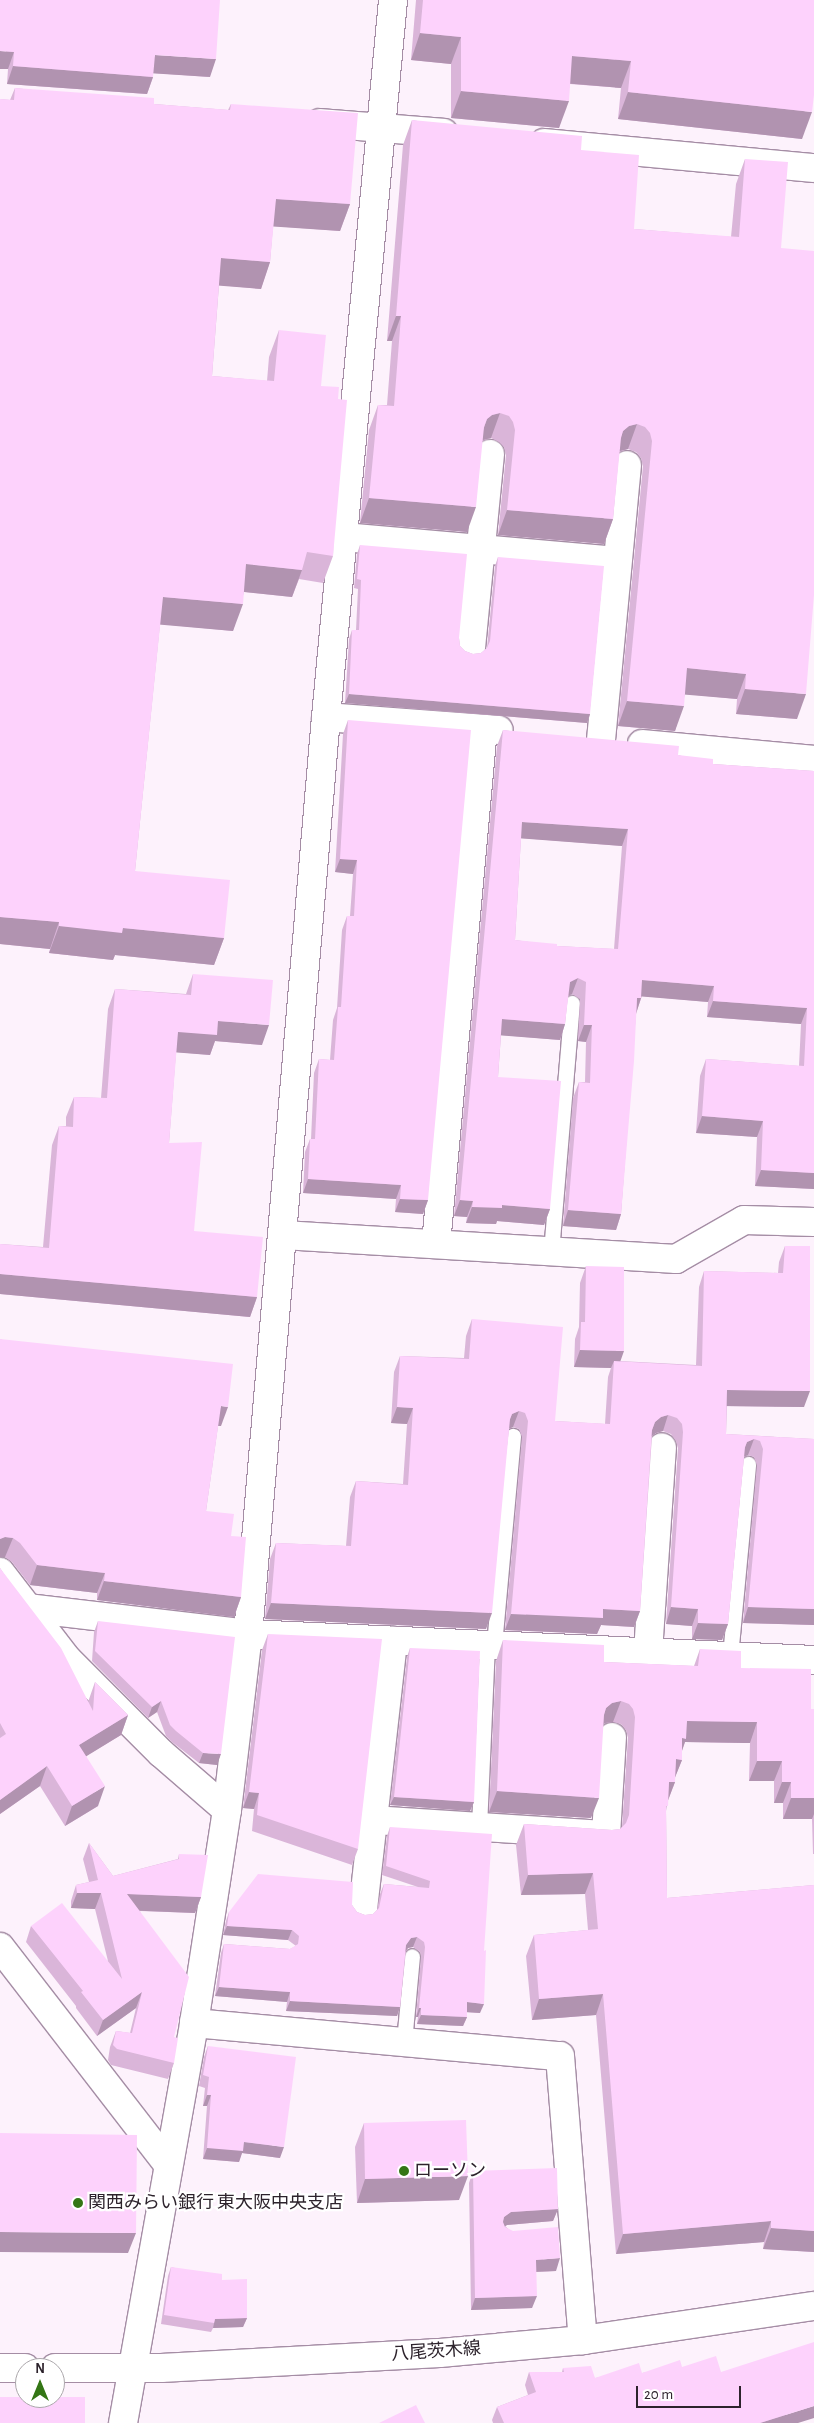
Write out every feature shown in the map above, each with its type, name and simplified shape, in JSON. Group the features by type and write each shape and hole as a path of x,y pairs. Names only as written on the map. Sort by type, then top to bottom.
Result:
{"street":[{"path":"123,2423 194,2023 215,1944 248,1634 326,716 393,0"},
{"path":"293,121 470,136"},
{"path":"519,140 814,168"},
{"path":"471,648 490,454"},
{"path":"601,740 627,465"},
{"path":"343,537 617,561"},
{"path":"326,716 522,732"},
{"path":"436,1244 483,729"},
{"path":"571,737 814,760"},
{"path":"283,1235 676,1259 744,1220 814,1222"},
{"path":"648,1652 662,1447"},
{"path":"0,1572 67,1659 161,1753 228,1810"},
{"path":"26,1608 248,1634 814,1660"},
{"path":"364,1909 393,1641"},
{"path":"374,1820 606,1835 612,1737"},
{"path":"0,1947 168,2164"},
{"path":"194,2023 560,2056 565,2230 583,2340"},
{"name":"八尾茨木線","path":"65,2368 132,2368 440,2353 583,2340 814,2306"},
{"path":"0,2368 15,2368"}],"lane":[{"path":"551,1252 572,1003"},
{"path":"479,1827 491,1645 514,1436"},
{"path":"730,1656 748,1464"},
{"path":"404,2042 412,1956"}],"building":[{"path":"0,0 220,0 216,59 155,55 153,77 13,66 14,52 0,51"},
{"path":"423,0 814,0 814,95 812,112 628,92 631,61 572,56 569,101 461,91 461,37 420,33"},
{"path":"15,88 154,98 154,104 230,110 231,104 358,113 350,204 276,199 270,262 221,258 212,376 274,381 279,330 326,335 321,386 339,387 338,399 347,400 333,556 307,552 302,570 246,564 243,604 163,597 135,871 230,880 224,938 123,928 122,933 59,926 59,922 0,917 0,99 14,100"},
{"path":"412,120 582,136 581,150 639,155 634,229 739,237 745,159 788,162 781,248 814,251 814,595 806,694 745,689 746,674 687,668 684,706 627,701 652,441 650,433 645,427 637,424 629,426 623,431 613,519 507,510 515,430 509,416 500,413 492,415 487,419 484,427 476,507 369,498 378,405 394,406 401,316 396,316"},
{"path":"360,545 467,554 459,638 460,646 465,651 473,654 481,653 487,648 490,641 498,557 604,566 590,714 349,694 352,630 359,630 361,580 357,579"},
{"path":"348,720 471,730 428,1200 400,1199 401,1185 308,1179 310,1139 315,1139 319,1059 334,1060 338,1007 341,1007 347,916 354,916 357,860 340,859"},
{"path":"503,730 679,746 678,755 713,759 713,764 814,771 814,1173 761,1170 763,1121 702,1116 706,1059 804,1066 807,1008 713,1001 714,986 642,980 641,998 637,998 634,1061 621,1214 568,1210 579,1082 590,1083 592,1025 584,1025 586,982 578,978 570,982 565,1024 502,1019 498,1077 561,1081 550,1209 502,1205 502,1208 472,1207 473,1201 460,1200","holes":["522,822 628,829 618,949 557,946 557,944 515,940"]},
{"path":"193,974 273,980 269,1025 218,1021 217,1035 178,1032 169,1143 202,1142 194,1231 263,1237 257,1297 0,1274 0,1244 49,1248 59,1126 73,1127 74,1097 107,1098 115,989 191,995"},
{"path":"785,1246 810,1246 810,1391 727,1390 726,1434 814,1439 814,1609 748,1607 763,1449 760,1441 754,1439 747,1442 745,1447 728,1624 698,1623 698,1609 671,1607 683,1432 682,1424 677,1418 668,1415 661,1417 655,1422 652,1430 640,1611 603,1609 603,1618 511,1614 528,1421 525,1413 519,1411 512,1414 510,1419 492,1613 271,1603 276,1543 351,1546 356,1481 408,1485 413,1408 397,1407 400,1356 469,1359 472,1319 563,1327 555,1421 610,1424 614,1361 702,1366 704,1271 783,1273"},
{"path":"586,1266 624,1267 624,1351 580,1350 581,1322 585,1322"},
{"path":"0,1339 233,1364 228,1407 221,1406 206,1511 234,1514 231,1536 246,1537 241,1597 104,1581 105,1573 37,1565 20,1543 13,1538 5,1537 0,1539"},
{"path":"0,1568 61,1648 93,1711 95,1682 128,1715 79,1745 105,1786 72,1806 47,1766 0,1800 0,1738 6,1734 0,1723"},
{"path":"98,1621 235,1637 221,1754 203,1753 176,1731 170,1725 161,1701 152,1707 95,1651"},
{"path":"268,1634 382,1639 358,1849 257,1815 259,1793 249,1792"},
{"path":"503,1640 604,1645 604,1662 698,1666 700,1649 741,1651 741,1668 811,1669 811,1709 814,1709 814,1798 791,1798 791,1782 782,1782 782,1761 757,1761 757,1722 687,1721 686,1739 682,1738 682,1760 676,1759 675,1782 669,1782 668,1806 666,1806 667,1898 814,1885 814,2231 771,2228 771,2221 623,2234 603,1994 539,1999 534,1935 598,1929 593,1873 528,1875 524,1824 620,1829 626,1823 629,1815 635,1717 633,1709 629,1704 621,1701 612,1703 606,1708 599,1798 497,1791"},
{"path":"410,1648 480,1651 474,1802 394,1797"},
{"path":"390,1827 492,1834 484,1951 486,1950 484,2004 467,2002 467,2017 421,2015 421,2008 419,2008 425,1947 424,1942 417,1937 411,1938 406,1945 400,2007 290,2001 290,1992 219,1987 224,1944 290,1949 298,1944 299,1936 292,1930 227,1926 229,1912 258,1874 353,1882 352,1905 357,1912 365,1915 373,1914 379,1908 384,1884 429,1888 430,1881 386,1866"},
{"path":"89,1843 113,1876 179,1859 179,1854 208,1855 201,1897 127,1894 189,1977 174,2037 178,2038 174,2063 117,2049 113,2045 116,2031 132,2033 142,1992 103,2020 81,1992 83,1991 31,1926 62,1903 122,1979 101,1893 77,1893 76,1885 98,1880"},
{"path":"208,2046 296,2057 284,2147 244,2142 243,2151 207,2148 211,2095 207,2095 209,2077 203,2075"},
{"path":"466,2120 468,2176 365,2179 364,2123"},
{"path":"0,2133 137,2135 136,2233 0,2232"},
{"path":"557,2168 558,2209 511,2212 504,2217 503,2222 505,2227 513,2231 558,2227 560,2258 536,2260 537,2296 475,2298 473,2171"},
{"path":"171,2267 222,2274 222,2280 247,2279 247,2318 215,2319 214,2323 164,2315"},
{"path":"814,2342 814,2406 760,2423 504,2423 497,2407 536,2392 529,2372 564,2372 563,2368 591,2366 595,2378 639,2363 642,2373 680,2360 682,2367 716,2356 721,2372"},
{"path":"0,2397 15,2397 15,2408 65,2408 65,2397 85,2397 85,2423 0,2423"},
{"path":"416,2405 425,2423 379,2423"}],"place":[{"name":"ローソン","path":"404,2171"},
{"name":"関西みらい銀行 東大阪中央支店","path":"78,2203"}]}
